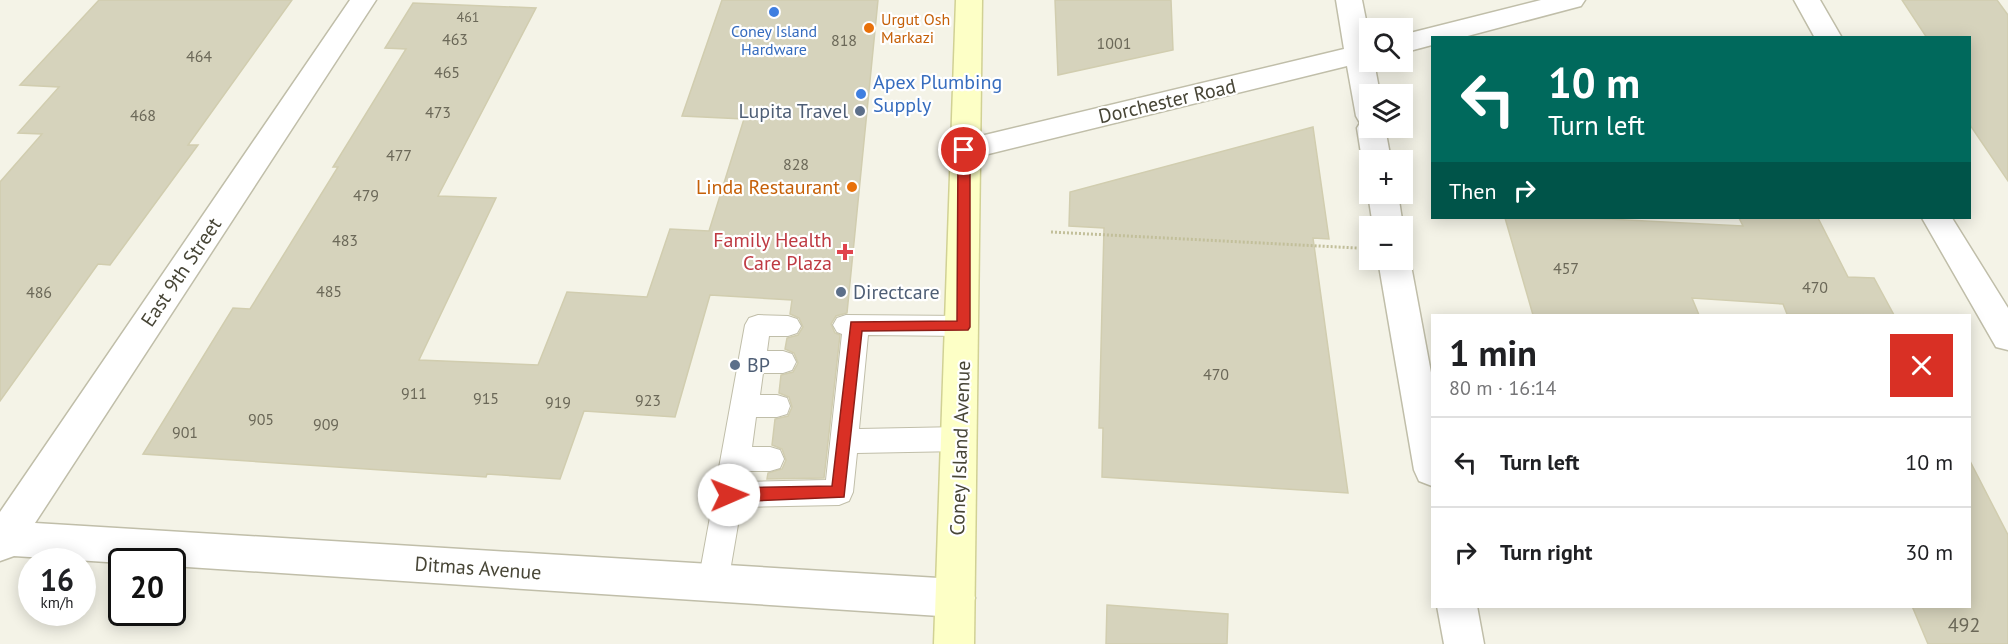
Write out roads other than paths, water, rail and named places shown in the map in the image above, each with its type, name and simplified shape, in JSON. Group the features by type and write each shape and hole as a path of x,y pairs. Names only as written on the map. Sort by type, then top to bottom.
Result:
{"main road":[{"name":"Coney Island Avenue","path":"954,644 969,0"}],"street":[{"name":"East 9th Street","path":"1,540 363,0"},
{"path":"1349,0 1359,36"},
{"path":"1433,36 1572,0"},
{"path":"1807,0 1828,36"},
{"path":"1413,41 1431,36"},
{"name":"Dorchester Road","path":"964,150 1359,55"},
{"path":"1938,219 2008,337"},
{"path":"1396,270 1431,464"},
{"name":"Ditmas Avenue","path":"1,540 955,598"},
{"path":"1457,608 1464,644"}],"lane":[{"path":"712,583 736,459 758,325 788,326"},
{"path":"729,495 839,492 838,454 851,326 963,327"},
{"path":"752,362 783,362"},
{"path":"745,406 777,406"},
{"path":"838,454 960,439"},
{"path":"736,459 770,459"}],"place":[{"name":"Coney Island Hardware","path":"774,12"},
{"name":"Urgut Osh Markazi","path":"869,28"},
{"name":"Apex Plumbing Supply","path":"861,94"},
{"name":"Lupita Travel","path":"860,111"},
{"name":"Linda Restaurant","path":"852,187"},
{"name":"Family Health Care Plaza","path":"845,252"},
{"name":"Directcare","path":"841,292"},
{"name":"BP","path":"735,365"}]}
